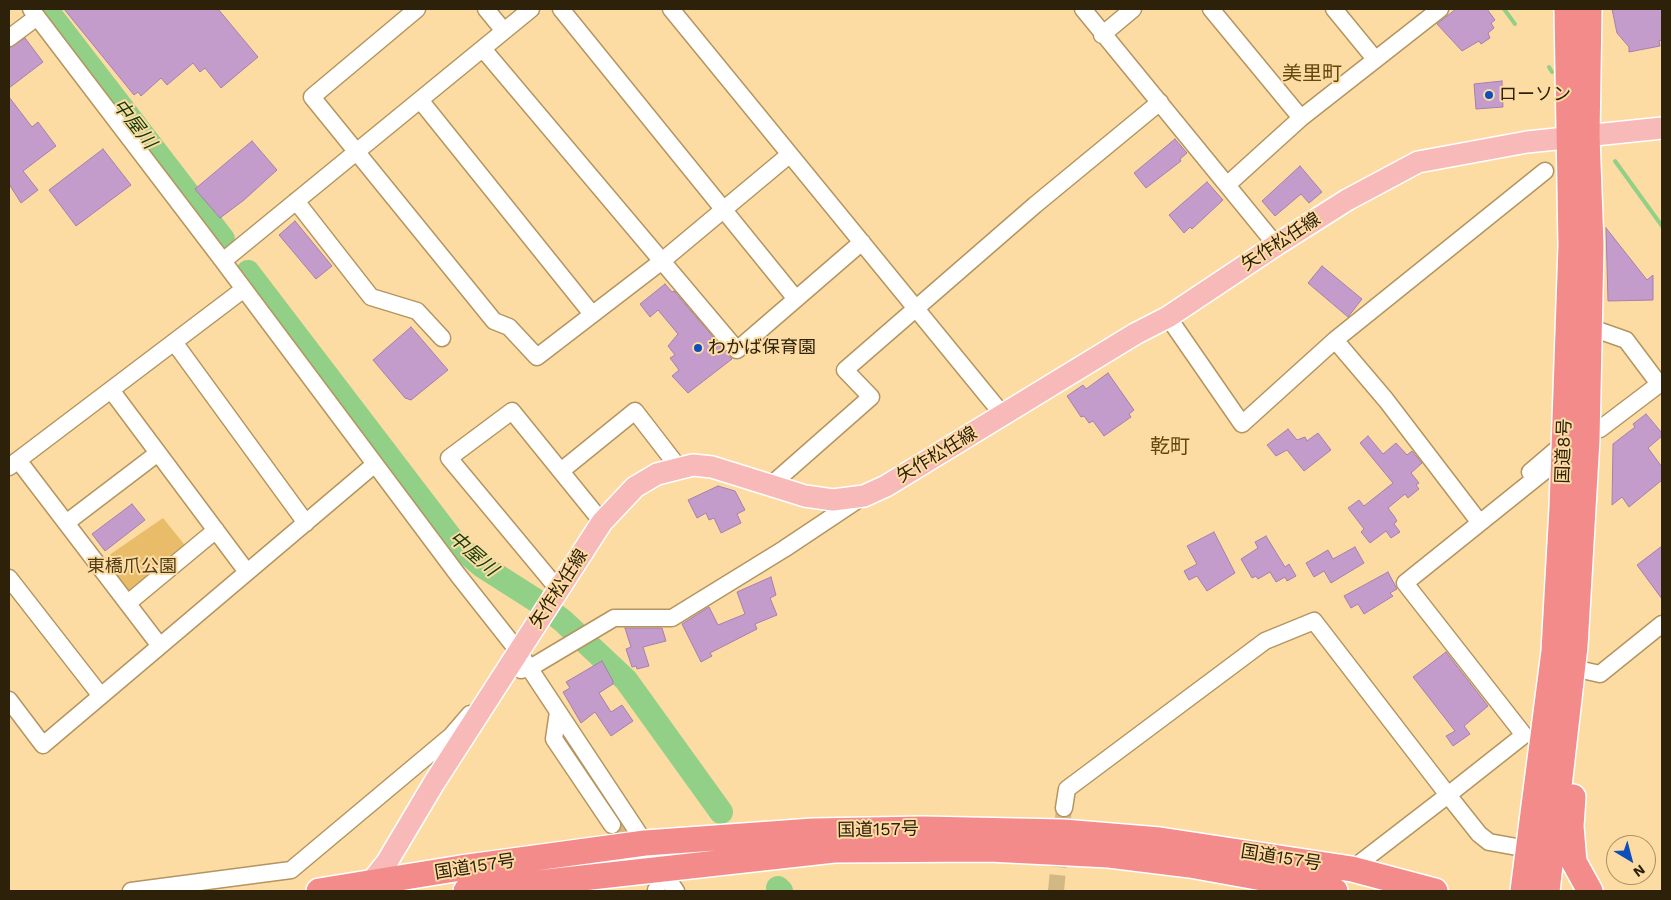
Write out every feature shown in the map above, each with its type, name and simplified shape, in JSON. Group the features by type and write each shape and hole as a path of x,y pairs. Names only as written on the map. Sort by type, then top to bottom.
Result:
{"highway":[{"name":"国道8号","path":"1547,891 1572,674 1587,439 1591,245 1567,9"},
{"name":"国道8号","path":"1523,891 1554,651 1571,246 1589,9"},
{"path":"1572,674 1577,712 1571,826 1574,862 1590,891"},
{"name":"国道157号","path":"318,891 366,888 461,868 645,843 813,831 923,829 1053,831 1160,840 1352,869 1435,891"},
{"name":"国道157号","path":"466,891 658,883 834,850 989,849 1109,855 1190,865 1320,890"}],"main road":[{"name":"矢作松任線","path":"366,888 386,862 439,775 506,673 524,660 543,614 602,522 635,487 656,474 693,465 712,467 805,496 833,500 864,496 886,486 1135,334 1168,317 1276,244 1347,200 1418,162 1527,142 1662,128"}],"street":[{"path":"417,9 312,97 357,150 494,321 509,327 537,357 662,261 789,155"},
{"path":"486,9 504,31"},
{"path":"223,261 531,9"},
{"path":"561,9 796,299"},
{"path":"670,9 1003,416"},
{"path":"1083,9 1102,35 1160,102 1276,244"},
{"path":"1102,35 1133,9"},
{"path":"1211,9 1301,118"},
{"path":"1334,9 1375,59"},
{"path":"1227,185 1301,118 1440,9"},
{"path":"9,38 34,13 524,660 645,843"},
{"path":"482,49 737,350 862,242"},
{"path":"420,100 592,314"},
{"path":"771,485 871,398 845,370 1035,205 1160,102"},
{"path":"1168,317 1242,424 1336,340 1544,171"},
{"path":"296,201 371,297 417,311 442,338"},
{"path":"160,646 66,523 13,463 244,289"},
{"path":"1589,327 1626,340 1661,383 1600,429"},
{"path":"1336,340 1386,400 1480,524"},
{"path":"174,342 306,523"},
{"path":"111,390 247,572"},
{"path":"556,592 449,458 512,411 602,522"},
{"path":"561,472 635,411 679,468"},
{"path":"1501,506 1507,493 1564,443"},
{"path":"66,523 158,453"},
{"path":"9,700 43,745 375,464"},
{"path":"1352,869 1524,735 1405,583 1547,469"},
{"path":"524,660 581,637 614,618 672,618 784,549 864,496"},
{"path":"128,603 216,530"},
{"path":"9,578 101,696"},
{"path":"1064,808 1067,789 1265,641 1314,621 1479,834 1489,842 1528,849"},
{"path":"1572,674 1600,674 1662,624"},
{"path":"131,891 291,870 451,736 506,673"},
{"path":"558,712 554,739 612,825"},
{"path":"658,883 676,891"}],"green space":[{"name":"東橋爪公園","path":"163,518 188,549 128,600 99,562"}],"building":[{"path":"64,9 218,9 258,57 221,88 205,68 200,72 193,63 167,85 161,78 141,96 138,92 134,95"},
{"path":"1456,9 1487,9 1495,20 1491,23 1494,28 1488,33 1490,38 1481,44 1479,41 1462,51 1437,24"},
{"path":"1612,9 1662,9 1662,40 1659,41 1660,46 1629,52 1629,47 1617,33"},
{"path":"25,38 43,62 9,88 9,48"},
{"name":"ローソン","path":"1502,81 1503,107 1476,109 1474,84"},
{"path":"9,97 32,127 38,122 56,146 23,171 38,190 21,203 9,184"},
{"path":"1175,139 1187,153 1180,159 1181,161 1146,188 1134,173"},
{"path":"252,141 277,170 244,200 220,218 195,189"},
{"path":"103,149 131,185 76,226 49,190"},
{"path":"1300,166 1322,192 1309,203 1301,194 1275,216 1262,201"},
{"path":"1207,182 1223,200 1192,229 1190,227 1184,233 1169,215"},
{"path":"295,221 332,266 316,279 279,235"},
{"path":"1606,228 1647,280 1653,275 1653,300 1608,301"},
{"path":"1322,266 1362,299 1348,317 1308,283"},
{"path":"665,284 672,292 674,291 732,359 688,393 672,376 679,370 670,358 675,355 668,346 678,334 658,310 650,317 640,304"},
{"path":"411,327 448,370 411,400 405,398 373,360"},
{"path":"1108,373 1134,410 1129,414 1131,417 1104,436 1093,421 1089,423 1084,416 1081,417 1067,396 1083,385 1086,389"},
{"path":"1646,414 1662,433 1662,436 1648,448 1662,467 1662,480 1629,507 1622,497 1612,505 1613,444 1635,427 1633,424"},
{"path":"1288,429 1297,440 1305,437 1307,441 1318,433 1331,450 1304,471 1287,450 1276,456 1267,445"},
{"path":"1368,436 1383,454 1396,443 1407,455 1412,451 1422,463 1411,473 1419,483 1416,485 1419,489 1408,498 1405,494 1388,508 1397,521 1394,524 1400,532 1391,538 1386,531 1370,543 1361,532 1364,529 1348,508 1359,500 1364,506 1393,483 1360,443"},
{"path":"718,486 735,491 745,510 737,514 741,523 721,533 714,518 709,520 706,513 697,518 688,500"},
{"path":"132,504 145,520 105,551 92,534"},
{"path":"1214,532 1235,573 1207,591 1197,576 1189,580 1184,571 1197,564 1187,546"},
{"path":"1266,536 1285,567 1289,564 1296,576 1287,581 1285,577 1276,582 1270,572 1258,579 1256,576 1252,578 1241,559 1258,548 1255,542"},
{"path":"1662,546 1662,599 1637,565"},
{"path":"1355,547 1364,563 1331,583 1324,571 1314,577 1306,563 1328,550 1333,559"},
{"path":"1388,572 1397,589 1390,593 1393,596 1364,614 1358,604 1351,608 1344,596"},
{"path":"771,577 776,595 770,598 777,615 755,624 757,629 710,653 712,656 701,662 682,624 709,607 718,625 745,614 737,592"},
{"path":"625,628 662,628 666,641 643,647 649,666 637,669 636,666 632,667 626,649 631,647"},
{"path":"1446,652 1488,706 1464,726 1470,734 1453,746 1446,736 1455,731 1413,677"},
{"path":"602,661 613,684 599,693 611,712 622,705 633,721 611,736 595,712 581,723 563,692 570,688 566,682"}],"waterway":[{"name":"中屋川","path":"46,9 223,239"},
{"path":"1504,9 1515,24"},
{"path":"1549,67 1552,72"},
{"path":"1615,161 1662,226"},
{"name":"中屋川","path":"248,272 454,542 482,566 537,601 563,621 626,680 721,812"},
{"name":"中屋川","path":"778,888 781,891"}],"tunnel":[{"path":"1056,891 1064,808"},
{"path":"612,825 648,878"}],"place":[{"name":"ローソン","path":"1489,95"},
{"name":"わかば保育園","path":"698,348"}],"district":[{"name":"美里町","path":"1312,74"},
{"name":"乾町","path":"1170,447"}]}
